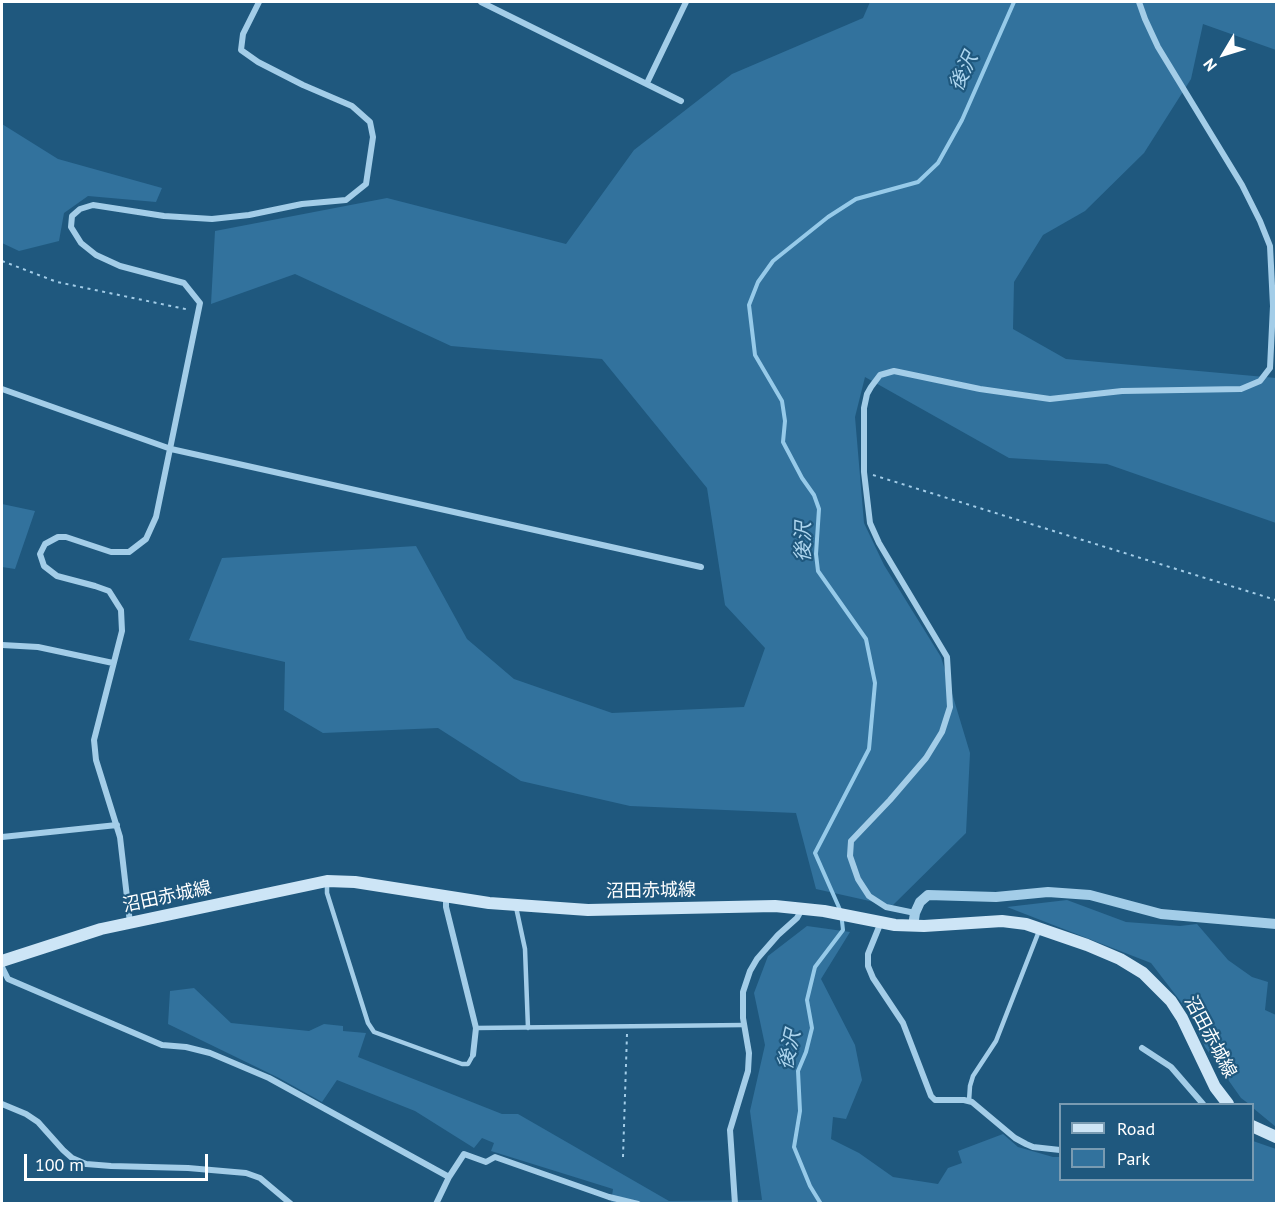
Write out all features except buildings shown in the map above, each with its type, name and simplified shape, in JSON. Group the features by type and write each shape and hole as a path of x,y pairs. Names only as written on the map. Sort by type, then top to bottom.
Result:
{"main road":[{"name":"沼田赤城線","path":"2,961 77,935 327,881 380,885 447,897 515,905 588,910 765,906 824,911 913,926 1002,921 1026,924 1040,929 1120,959 1143,973 1159,987 1182,1018 1215,1087 1227,1103"},
{"path":"1254,1127 1276,1137"}],"street":[{"path":"130,923 120,837 96,760 94,740 122,631 121,610 108,591 57,576 44,566 40,554 45,544 57,537 66,537 111,552 129,552 146,539 156,517 200,303 184,283 120,266 96,255 81,243 71,226 72,216 80,208 93,205 164,216 212,219 249,215 302,204 346,200 366,184 373,137 370,122 352,106 303,85 258,62 241,50 243,34 259,2"},
{"path":"481,2 681,101"},
{"path":"647,83 686,2"},
{"path":"915,912 886,907 869,896 858,879 850,856 851,841 926,758 942,732 950,707 947,657 870,524 864,472 864,408 867,394 880,375 894,370 980,389 1050,399 1122,391 1197,392 1241,389 1260,381 1270,368 1273,306 1270,246 1242,185 1158,46 1144,19 1139,2"},
{"path":"2,388 171,449 701,567"},
{"path":"2,645 38,647 113,663"},
{"path":"2,837 117,825"},
{"path":"913,926 915,912 920,902 928,896 976,898 1048,892 1076,892 1161,914 1276,924"},
{"path":"447,897 446,907 476,1028 473,1055"},
{"path":"735,1203 730,1130 748,1071 749,1053 744,1025 743,992 750,971 766,948 797,918 802,909"},
{"path":"881,921 867,961 873,978 903,1023 931,1096 935,1100 969,1101 1015,1138 1026,1144 1059,1150"},
{"path":"2,967 8,979 162,1044 210,1053 269,1078 449,1177"},
{"path":"1142,1048 1171,1066 1202,1103"},
{"path":"2,1104 38,1122 72,1158 86,1164 246,1173 260,1178 291,1203"},
{"path":"436,1203 464,1154 486,1162 495,1157 609,1197 638,1203"}],"lane":[{"path":"327,881 327,893 368,1023 374,1032 462,1064 468,1064 473,1055"},
{"path":"515,905 525,949 528,1028"},
{"path":"969,1101 973,1076 996,1041 1040,929"},
{"path":"476,1028 744,1025"}],"path":[{"path":"2,261 57,282 199,311"},
{"path":"864,472 1276,600"},
{"path":"623,1157 627,1027"}],"green space":[{"path":"870,2 1276,2 1276,50 1203,24 1191,79 1144,153 1085,211 1043,235 1014,282 1013,329 1066,359 1276,378 1276,523 1107,464 1009,458 865,377 855,417 864,523 884,565 941,657 970,753 966,833 892,906 816,889 796,813 630,806 521,781 438,728 323,733 284,710 285,662 189,640 222,558 416,546 467,639 514,679 612,713 744,707 765,648 725,605 707,488 602,359 451,346 295,274 211,304 215,231 387,198 566,244 634,150 732,74 863,18"},
{"path":"2,124 58,159 162,188 156,202 88,196 64,213 59,241 19,251 2,243"},
{"path":"2,504 35,511 15,569 2,567"},
{"path":"1067,900 1126,922 1180,926 1197,924 1228,960 1252,977 1268,982 1265,1010 1276,1015 1276,1127 1254,1109 1254,1103 1248,1103 1241,1098 1205,1047 1191,1015 1151,963 1007,907"},
{"path":"807,926 850,932 821,979 855,1045 862,1080 846,1119 833,1117 831,1139 859,1153 893,1177 938,1184 948,1168 962,1163 958,1151 1003,1134 1018,1147 1059,1157 1059,1181 1254,1181 1254,1141 1276,1149 1276,1203 611,1203 613,1189 491,1151 494,1143 482,1138 474,1148 415,1111 337,1080 322,1102 279,1078 168,1024 170,991 194,988 231,1023 309,1031 324,1024 343,1026 343,1031 366,1033 358,1057 502,1114 518,1114 669,1201 762,1200 750,1111 765,1045 754,993 768,956"}],"waterway":[{"name":"後沢","path":"821,1204 810,1186 794,1147 800,1111 798,1071 812,1028 807,1000 815,967 843,930 841,912 815,853 869,749 875,683 866,639 818,571 816,554 819,509 814,495 783,442 785,421 782,401 755,355 749,305 758,282 773,261 828,217 856,199 918,182 938,163 962,120 1014,2"}]}
